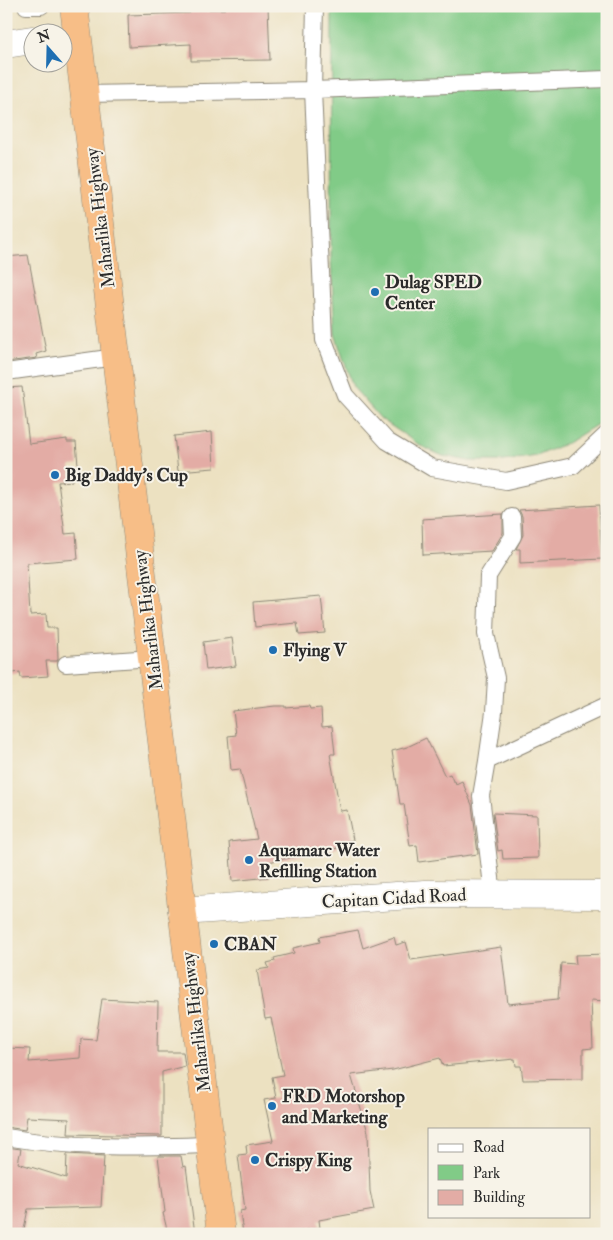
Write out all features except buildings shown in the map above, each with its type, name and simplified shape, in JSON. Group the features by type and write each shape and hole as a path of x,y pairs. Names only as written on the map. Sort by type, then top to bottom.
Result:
{"highway":[{"name":"Maharlika Highway","path":"72,22 74,6"},
{"name":"Maharlika Highway","path":"72,43 85,94 221,1234"}],"street":[{"path":"6,44 22,42"},
{"name":"Capitan Cidad Road","path":"182,910 425,894 607,895"}],"lane":[{"path":"26,6 41,6"},
{"path":"316,6 313,90 324,340 345,396 387,441 432,468 506,481 573,466 607,434"},
{"path":"85,94 313,90 607,79"},
{"path":"6,372 116,357"},
{"path":"493,894 481,796 488,762 496,678 486,634 488,576 513,536 512,517"},
{"path":"66,664 152,658"},
{"path":"488,762 607,705"},
{"path":"6,1137 40,1143 138,1148 210,1144"}],"green space":[{"path":"332,6 607,6 607,415 601,422 569,442 537,456 504,461 470,461 443,456 421,446 381,419 353,387 335,334 331,259"}],"place":[{"name":"Dulag SPED Center","path":"375,292"},
{"name":"Big Daddy's Cup","path":"55,475"},
{"name":"Flying V","path":"273,650"},
{"name":"Aquamarc Water Refilling Station","path":"249,860"},
{"name":"CBAN","path":"214,944"},
{"name":"FRD Motorshop and Marketing","path":"272,1106"},
{"name":"Crispy King","path":"255,1160"}]}
